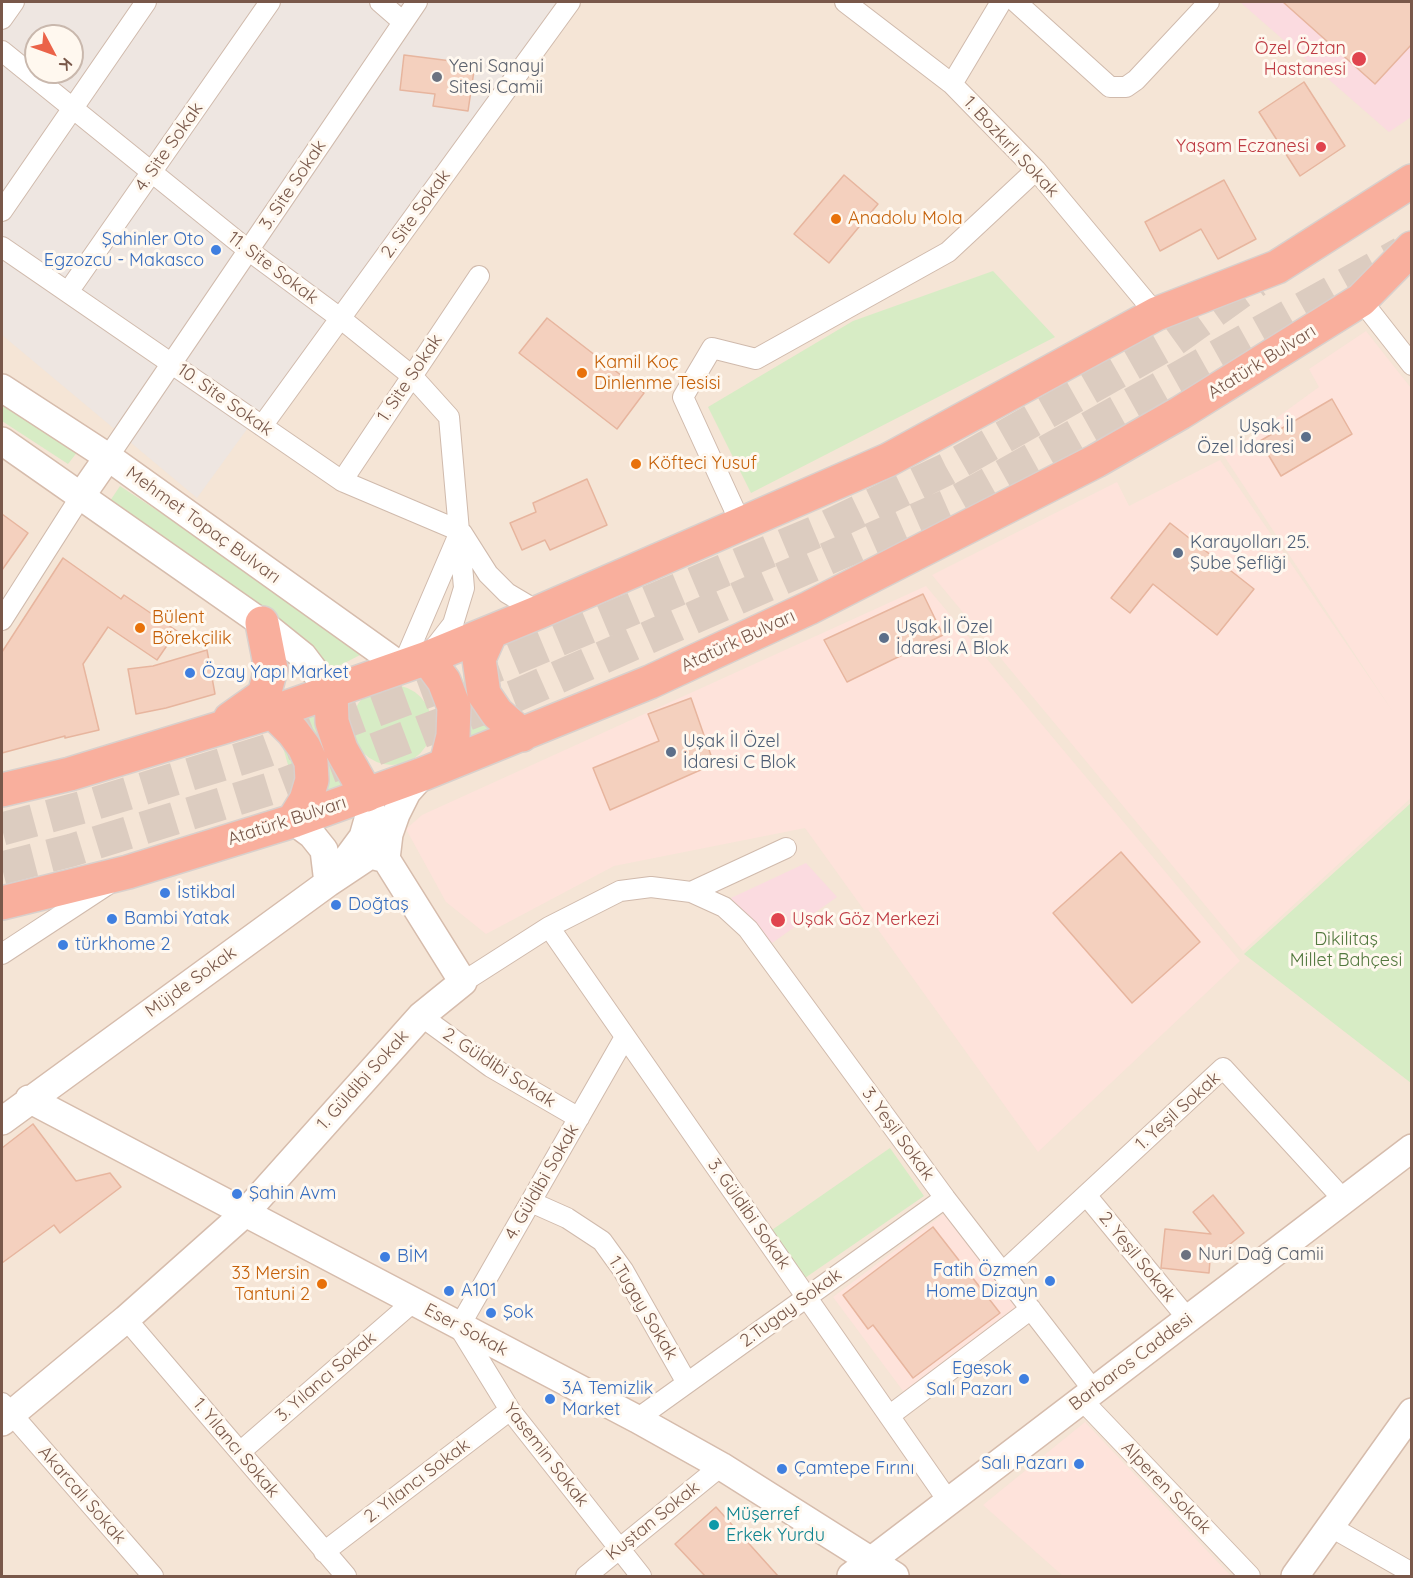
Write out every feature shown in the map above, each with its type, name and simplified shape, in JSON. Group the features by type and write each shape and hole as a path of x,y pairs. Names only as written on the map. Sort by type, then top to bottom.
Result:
{"highway":[{"path":"2,790 70,774 331,693 539,612 888,460 1156,314 1277,267 1412,182"},
{"name":"Atatürk Bulvarı","path":"2,903 128,872 292,821 367,795 522,735 650,682 809,608 1096,461 1180,413 1361,300 1412,248"},
{"path":"214,731 264,695 271,669 262,623"},
{"path":"491,632 479,659 484,694 497,713 522,735"},
{"path":"414,662 444,681 454,707 453,736 434,769"},
{"path":"331,693 332,722 341,749 367,795"},
{"path":"273,712 293,732 311,762 312,780 306,800 292,821"}],"street":[{"path":"2,19 14,2"},
{"path":"2,211 146,2"},
{"name":"4. Site Sokak","path":"68,292 270,2"},
{"path":"380,2 403,22"},
{"name":"3. Site Sokak","path":"108,457 417,2"},
{"name":"2. Site Sokak","path":"262,426 570,2"},
{"name":"1. Bozkırlı Sokak","path":"845,2 952,84 1036,170 1156,314"},
{"path":"952,84 1001,2"},
{"path":"1016,2 1110,87 1126,87 1136,80 1209,2"},
{"name":"11. Site Sokak","path":"2,51 248,250 340,318 412,376 449,417 464,588 453,624 414,662"},
{"path":"741,524 683,397 712,348 756,359 948,252 1036,170"},
{"name":"10. Site Sokak","path":"2,246 342,481 460,531"},
{"name":"1. Site Sokak","path":"342,481 479,276"},
{"path":"1361,300 1412,365"},
{"name":"Mehmet Topaç Bulvarı","path":"2,388 414,662"},
{"path":"2,441 262,623 303,656 331,693"},
{"path":"2,620 108,457"},
{"path":"460,531 488,574 507,593 539,612"},
{"path":"414,662 460,531"},
{"path":"434,769 407,792 389,834 386,860 463,982"},
{"path":"328,883 363,837 371,809 367,795"},
{"path":"292,821 312,835 324,850 328,883"},
{"path":"691,892 786,848"},
{"name":"Müjde Sokak","path":"2,1121 328,883 370,855 386,860"},
{"path":"2,954 128,872"},
{"name":"1. Güldibi Sokak","path":"4,1413 126,1319 244,1214 421,1016 463,982 549,927 620,891 651,887 691,892"},
{"name":"3. Yeşil Sokak","path":"691,892 724,907 748,929 945,1198 1031,1309 1088,1395"},
{"name":"3. Güldibi Sokak","path":"549,927 949,1502"},
{"name":"2. Güldibi Sokak","path":"421,1016 491,1067 579,1118"},
{"name":"4. Güldibi Sokak","path":"459,1327 625,1037"},
{"name":"1. Yeşil Sokak","path":"1003,1272 1223,1068 1344,1200"},
{"name":"Eser Sokak","path":"29,1100 637,1419 721,1466 861,1569 895,1576"},
{"name":"Barbaros Caddesi","path":"861,1569 1412,1148"},
{"name":"2. Yeşil Sokak","path":"1086,1195 1188,1319"},
{"name":"2.Tugay Sokak","path":"637,1419 945,1198"},
{"name":"1.Tugay Sokak","path":"531,1202 567,1218 602,1241 623,1269 687,1383"},
{"name":"3. Yılancı Sokak","path":"240,1452 413,1302"},
{"path":"889,1416 1031,1309"},
{"name":"1. Yılancı Sokak","path":"126,1319 346,1576"},
{"name":"Yasemin Sokak","path":"459,1327 510,1410 641,1576"},
{"name":"Alperen Sokak","path":"1088,1395 1250,1576"},
{"name":"2. Yılancı Sokak","path":"324,1552 510,1410"},
{"name":"Akarcalı Sokak","path":"4,1413 153,1576"},
{"path":"1295,1576 1409,1419"},
{"name":"Kuştan Sokak","path":"586,1576 721,1466"},
{"path":"1330,1527 1412,1573"}],"shaded area":[{"path":"2,2 1411,2 1411,1576 2,1576"},
{"path":"2,2 581,2 496,86 197,498 2,335"},
{"name":"Özel Öztan Hastanesi","path":"1240,2 1411,2 1411,117 1389,132"},
{"name":"Karayolları 25. Şube Şefliği","path":"1366,331 1411,388 1411,798 1243,951 932,575 1117,482 1129,506 1220,460 1393,712 1224,456 1319,387 1309,369"},
{"path":"926,586 1240,961 1038,1152 805,828 614,866 486,934 446,902 406,829 422,815"},
{"name":"Uşak Göz Merkezi","path":"806,863 837,897 772,943 731,898"},
{"path":"946,1212 1019,1309 906,1395 833,1297"},
{"name":"Salı Pazarı","path":"1085,1422 1231,1576 1063,1576 983,1505"}],"green space":[{"path":"993,271 1055,337 751,493 708,407 853,321"},
{"path":"2,402 78,451 68,464 2,421"},
{"path":"120,486 273,587 362,654 329,671 319,654 284,622 110,501"},
{"path":"469,659 498,727 468,740 462,660"},
{"path":"392,685 407,688 420,697 429,710 432,725 429,740 420,753 407,762 392,765 377,762 364,753 355,740 352,725 355,710 364,697 377,688"},
{"path":"318,713 325,753 334,774 343,786 313,795 292,719"},
{"path":"280,737 296,746 297,796"},
{"name":"Dikilitaş Millet Bahçesi","path":"1411,803 1411,1083 1244,954"},
{"path":"890,1148 924,1196 802,1280 769,1232"}],"building":[{"path":"1283,2 1412,2 1412,44 1375,84"},
{"name":"Yeni Sanayi Sitesi Camii","path":"404,55 475,64 468,111 433,106 435,94 400,90"},
{"path":"1304,82 1345,146 1300,176 1259,112"},
{"name":"Anadolu Mola","path":"844,175 878,204 829,263 794,234"},
{"path":"1224,180 1256,239 1218,259 1201,229 1160,251 1145,222"},
{"name":"Kamil Koç Dinlenme Tesisi","path":"547,318 644,393 617,429 519,353"},
{"name":"Uşak İl Özel İdaresi","path":"1332,399 1352,434 1281,476 1260,441"},
{"path":"587,479 607,525 550,550 545,540 522,550 510,523 536,512 533,503"},
{"path":"2,514 28,533 2,570"},
{"name":"Karayolları 25. Şube Şefliği","path":"1170,523 1254,589 1217,635 1153,584 1130,613 1111,598"},
{"path":"63,558 121,599 124,595 177,631 157,660 108,627 83,664 99,730 65,738 65,736 2,753 2,652"},
{"name":"Uşak İl Özel İdaresi A Blok","path":"923,594 943,635 847,682 824,640"},
{"path":"207,650 215,694 136,714 128,669 153,666"},
{"name":"Uşak İl Özel İdaresi C Blok","path":"691,698 714,764 610,810 593,768 659,741 648,714"},
{"path":"1121,852 1200,942 1132,1003 1053,913"},
{"path":"33,1124 76,1181 110,1173 121,1187 60,1233 54,1225 2,1263 2,1148"},
{"path":"1213,1195 1244,1233 1210,1260 1209,1273 1161,1268 1165,1229 1211,1234 1193,1212"},
{"path":"933,1227 1000,1313 913,1378 873,1325 868,1329 843,1295"},
{"name":"Müşerref Erkek Yurdu","path":"716,1507 778,1576 705,1576 675,1544"}],"tunnel":[{"path":"2,868 72,850 279,786 515,696 956,502 1402,253"},
{"path":"2,829 87,806 266,751 501,664 818,531 947,469 1171,342 1256,281"}],"place":[{"name":"Özel Öztan Hastanesi","path":"1359,59"},
{"name":"Yeni Sanayi Sitesi Camii","path":"437,77"},
{"name":"Yaşam Eczanesi","path":"1321,147"},
{"name":"Anadolu Mola","path":"836,219"},
{"name":"Şahinler Oto Egzozcu - Makasco","path":"216,250"},
{"name":"Kamil Koç Dinlenme Tesisi","path":"582,373"},
{"name":"Uşak İl Özel İdaresi","path":"1306,437"},
{"name":"Köfteci Yusuf","path":"636,464"},
{"name":"Karayolları 25. Şube Şefliği","path":"1178,553"},
{"name":"Bülent Börekçilik","path":"140,628"},
{"name":"Uşak İl Özel İdaresi A Blok","path":"884,638"},
{"name":"Özay Yapı Market","path":"190,673"},
{"name":"Uşak İl Özel İdaresi C Blok","path":"671,752"},
{"name":"İstikbal","path":"165,893"},
{"name":"Doğtaş","path":"336,905"},
{"name":"Bambi Yatak","path":"112,919"},
{"name":"Uşak Göz Merkezi","path":"778,920"},
{"name":"türkhome 2","path":"63,945"},
{"name":"Şahin Avm","path":"237,1194"},
{"name":"Nuri Dağ Camii","path":"1186,1255"},
{"name":"BİM","path":"385,1257"},
{"name":"Fatih Özmen Home Dizayn","path":"1050,1281"},
{"name":"33 Mersin Tantuni 2","path":"322,1284"},
{"name":"A101","path":"449,1291"},
{"name":"Şok","path":"491,1313"},
{"name":"Egeşok Salı Pazarı","path":"1024,1379"},
{"name":"3A Temizlik Market","path":"550,1399"},
{"name":"Salı Pazarı","path":"1079,1464"},
{"name":"Çamtepe Fırını","path":"782,1469"},
{"name":"Müşerref Erkek Yurdu","path":"714,1525"}]}
